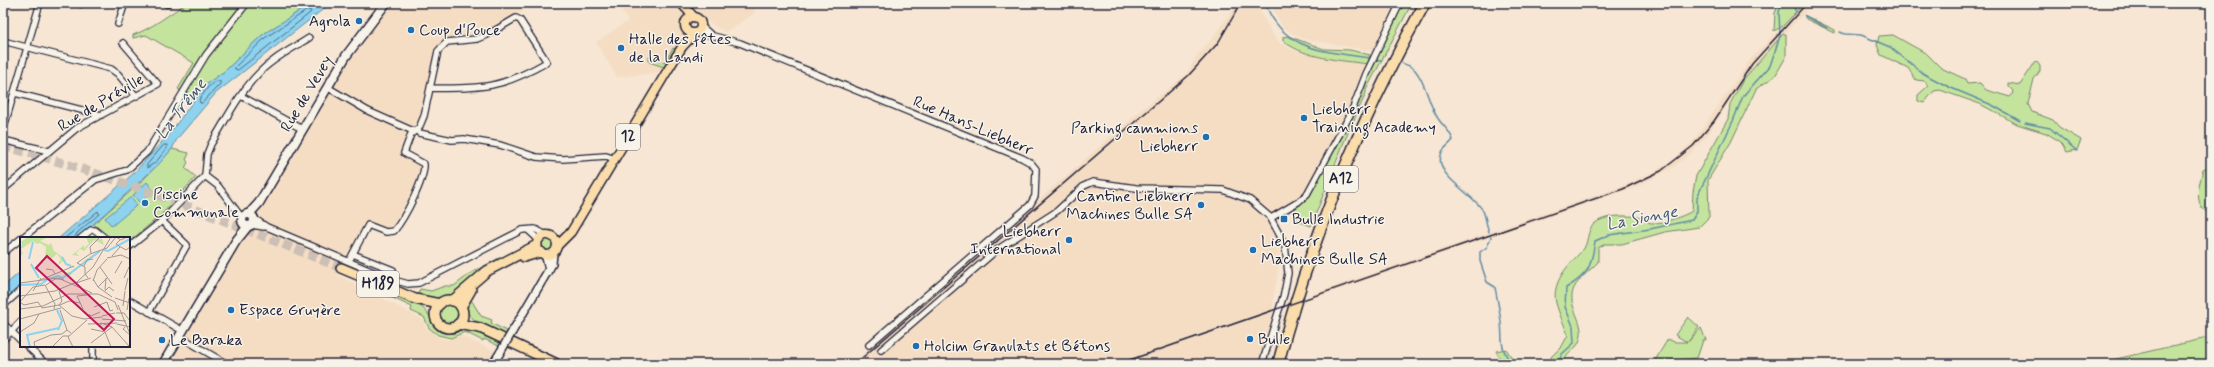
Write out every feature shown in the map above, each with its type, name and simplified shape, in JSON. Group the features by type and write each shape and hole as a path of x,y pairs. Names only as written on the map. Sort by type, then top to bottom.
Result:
{"highway":[{"name":"A12","path":"1271,364 1301,268 1331,186 1373,91 1418,3"},
{"name":"A12","path":"1278,364 1307,270 1340,181 1378,94 1425,3"},
{"name":"12","path":"440,304 452,300 487,271 541,245"},
{"name":"12","path":"458,324 468,292 488,275 541,245"},
{"name":"H189","path":"341,268 415,299"},
{"path":"415,299 440,304 435,313"},
{"path":"415,299 435,313 437,321 443,327 451,328 458,324 480,328 555,363"},
{"path":"452,300 480,328"}],"main road":[{"name":"Rue de Vevey","path":"163,364 346,56 386,3"},
{"path":"681,3 691,18 700,21 695,31 684,25 691,18"},
{"name":"12","path":"541,245 555,245 574,227 682,47 695,31"},
{"path":"541,245 555,245"}],"street":[{"path":"3,131 40,3"},
{"path":"118,24 125,3"},
{"path":"23,237 95,180 127,170 147,152 206,55 247,3"},
{"path":"1271,218 1298,202 1308,194 1351,113 1366,74 1400,3"},
{"path":"349,261 368,226 390,233 398,227 405,214 424,168 421,161 404,153 424,116 431,88 435,58 438,51 447,42 477,39 516,18 520,20 547,62 502,84 480,88 453,90 431,88"},
{"name":"Rue Hans-Liebherr","path":"695,31 740,43 1027,161 1036,169 1035,196 1030,205 869,345"},
{"path":"130,246 162,221 205,176 207,154 211,144 241,96 259,72 278,57 309,38"},
{"path":"3,41 111,69 118,74 136,96"},
{"name":"Rue de Préville","path":"3,190 77,128 158,84 123,43"},
{"path":"327,87 368,112 419,133 452,140 464,139 500,145 536,157 562,159 606,156 615,159"},
{"path":"15,93 101,114"},
{"path":"241,96 302,129"},
{"path":"3,140 49,151"},
{"path":"205,176 218,186 249,220 401,282 419,283 514,234 528,230 541,245 549,269"},
{"path":"881,350 998,249 1060,210 1090,183 1136,188 1226,190 1252,201 1271,218 1285,245 1288,273 1283,297 1262,364"},
{"path":"149,312 187,245 162,221"},
{"path":"82,237 91,230 95,230 104,237"},
{"path":"3,253 20,240"},
{"path":"493,364 549,269 553,261 555,245"},
{"path":"353,254 393,270"},
{"path":"3,306 20,291"},
{"path":"130,301 227,364"},
{"path":"3,340 20,322"},
{"path":"3,323 20,340"},
{"path":"28,347 46,364"},
{"path":"93,347 93,364"}],"shaded area":[{"path":"390,3 519,3 524,10 482,35 449,39 442,43 434,52 425,107 407,151 425,167 394,233 387,236 369,229 349,266 343,263 337,275 422,319 427,329 439,338 447,340 461,336 497,352 490,364 167,364 352,53"},
{"path":"617,3 755,3 755,13 725,32 705,20 692,26 662,72 617,77 596,42 628,21"},
{"path":"1238,3 1255,3 1274,36 1280,43 1291,49 1315,56 1371,65 1354,105 1309,191 1267,220 1278,243 1280,259 1273,300 1273,313 1259,364 852,364 1142,109 1186,75 1196,57 1212,39"},
{"path":"1270,3 1400,3 1378,52 1303,39 1283,28"},
{"path":"1804,3 1814,3 1743,80 1707,136 1689,155 1672,168 1630,190 1626,190 1311,299 1312,295 1316,293 1620,187 1654,172 1675,158 1693,142 1750,60"}],"green space":[{"path":"187,3 312,3 262,35 226,70 205,85 193,102 178,89 194,63 146,35 133,38 133,35 154,25"},
{"path":"1403,3 1412,3 1366,90 1311,226 1302,223 1295,217 1293,211 1308,197 1312,190 1356,106"},
{"path":"1779,3 1804,3 1783,26 1774,31 1775,13"},
{"path":"1804,15 1835,30 1835,33 1806,19"},
{"path":"1783,34 1786,34 1786,57 1775,76 1756,89 1731,142 1708,180 1709,217 1699,227 1665,232 1622,244 1605,244 1598,248 1598,262 1579,281 1574,288 1572,295 1572,302 1581,328 1579,342 1566,357 1564,364 1552,364 1551,357 1562,346 1568,335 1556,303 1556,288 1562,274 1586,245 1591,227 1598,221 1609,217 1633,216 1650,223 1656,223 1673,219 1692,211 1696,176 1728,119 1730,104 1743,80"},
{"path":"1893,35 1927,54 1941,68 1965,79 1967,84 1980,83 1986,90 2010,97 2013,91 2008,86 2008,83 2020,85 2036,61 2040,66 2040,71 2034,79 2028,104 2032,112 2053,120 2059,127 2081,140 2077,150 2067,152 2061,142 2046,133 2017,124 1980,104 1940,90 1934,91 1924,103 1918,101 1918,95 1928,86 1925,81 1916,80 1908,68 1881,55 1877,45 1879,36"},
{"path":"1288,36 1324,49 1350,50 1370,55 1368,64 1324,58 1302,52 1283,41 1283,37"},
{"path":"673,48 675,49 664,67 649,62 649,57 652,55 664,63"},
{"name":"Piscine Communale","path":"172,149 189,153 186,160 188,162 185,168 196,177 162,214 130,241 130,237 105,237 94,224 142,181"},
{"path":"2210,166 2211,215 2201,206 2198,195 2203,169"},
{"path":"547,238 552,240 554,245 552,250 547,252 542,250 540,245 542,240"},
{"path":"499,258 501,260 451,296 437,300 417,296 420,289 431,291 445,286 454,286 471,273"},
{"path":"381,289 422,307 442,330 448,332 463,328 475,330 502,342 499,346 484,339 483,341 465,332 451,338 438,335 429,328 424,317 411,311 412,307 380,292"},
{"path":"470,298 481,316 492,320 491,323 508,332 506,335 482,325 472,318 465,307"},
{"path":"449,303 457,306 460,314 457,322 449,325 441,322 438,314 441,306"},
{"path":"1688,317 1699,327 1688,342 1701,328 1706,340 1703,340 1697,358 1654,362 1668,339 1674,342 1687,342 1675,335"},
{"path":"2211,337 2211,364 2099,364 2099,363"},
{"path":"1506,349 1516,364 1503,364 1496,351"}],"water":[{"path":"312,3 331,3 216,93 177,139 172,149 159,164 79,237 60,237 134,173 170,133 205,85 226,70 262,35"},
{"path":"147,182 154,191 140,203 133,195"},
{"path":"131,197 137,205 112,226 105,218"},
{"path":"20,272 20,288 3,303 3,287"}],"waterway":[{"path":"1265,3 1273,19 1283,31 1295,40 1322,50 1370,58"},
{"name":"La Sionge","path":"1558,364 1562,354 1574,343 1573,326 1565,307 1566,288 1580,279 1588,269 1592,258 1595,241 1609,235 1650,229 1692,220 1697,212 1697,197 1733,121 1743,96 1770,66 1780,36 1779,12 1782,3"},
{"path":"1792,3 1796,12"},
{"path":"1805,16 1827,28"},
{"path":"1840,32 1845,34 1861,35 1890,47 1924,74 1949,87 1992,105 2020,121"},
{"path":"1376,60 1381,60"},
{"path":"1402,63 1415,70 1422,82 1435,114 1452,137 1453,140 1442,152 1440,160 1442,168 1448,176 1478,204 1484,213 1489,232"},
{"path":"2025,123 2050,128 2077,151"},
{"path":"1491,237 1487,247 1480,252 1480,261 1487,282 1495,287 1501,318 1503,349 1512,364"}],"tunnel":[{"path":"3,146 89,171 174,201 341,268"}],"railway":[{"path":"855,364 1188,76 1218,43 1241,3"},
{"path":"1118,364 1623,189 1661,171 1693,146 1714,121 1752,64 1807,3"}],"place":[{"name":"Agrola","path":"359,21"},
{"name":"Coup d'Pouce","path":"411,30"},
{"name":"Halle des fêtes de la Landi","path":"621,48"},
{"name":"Liebherr Training Academy","path":"1304,118"},
{"name":"Parking cammions Liebherr","path":"1206,137"},
{"name":"Piscine Communale","path":"145,203"},
{"name":"Cantine Liebherr Machines Bulle SA","path":"1201,205"},
{"name":"Bulle Industrie","path":"1284,219"},
{"name":"Liebherr International","path":"1069,240"},
{"name":"Liebherr Machines Bulle SA","path":"1253,250"},
{"name":"Espace Gruyère","path":"231,310"},
{"name":"Bulle","path":"1250,339"},
{"name":"Le Baraka","path":"162,340"},
{"name":"Holcim Granulats et Bétons","path":"916,346"}],"water label":[{"name":"La Trême","path":"181,109"}]}
